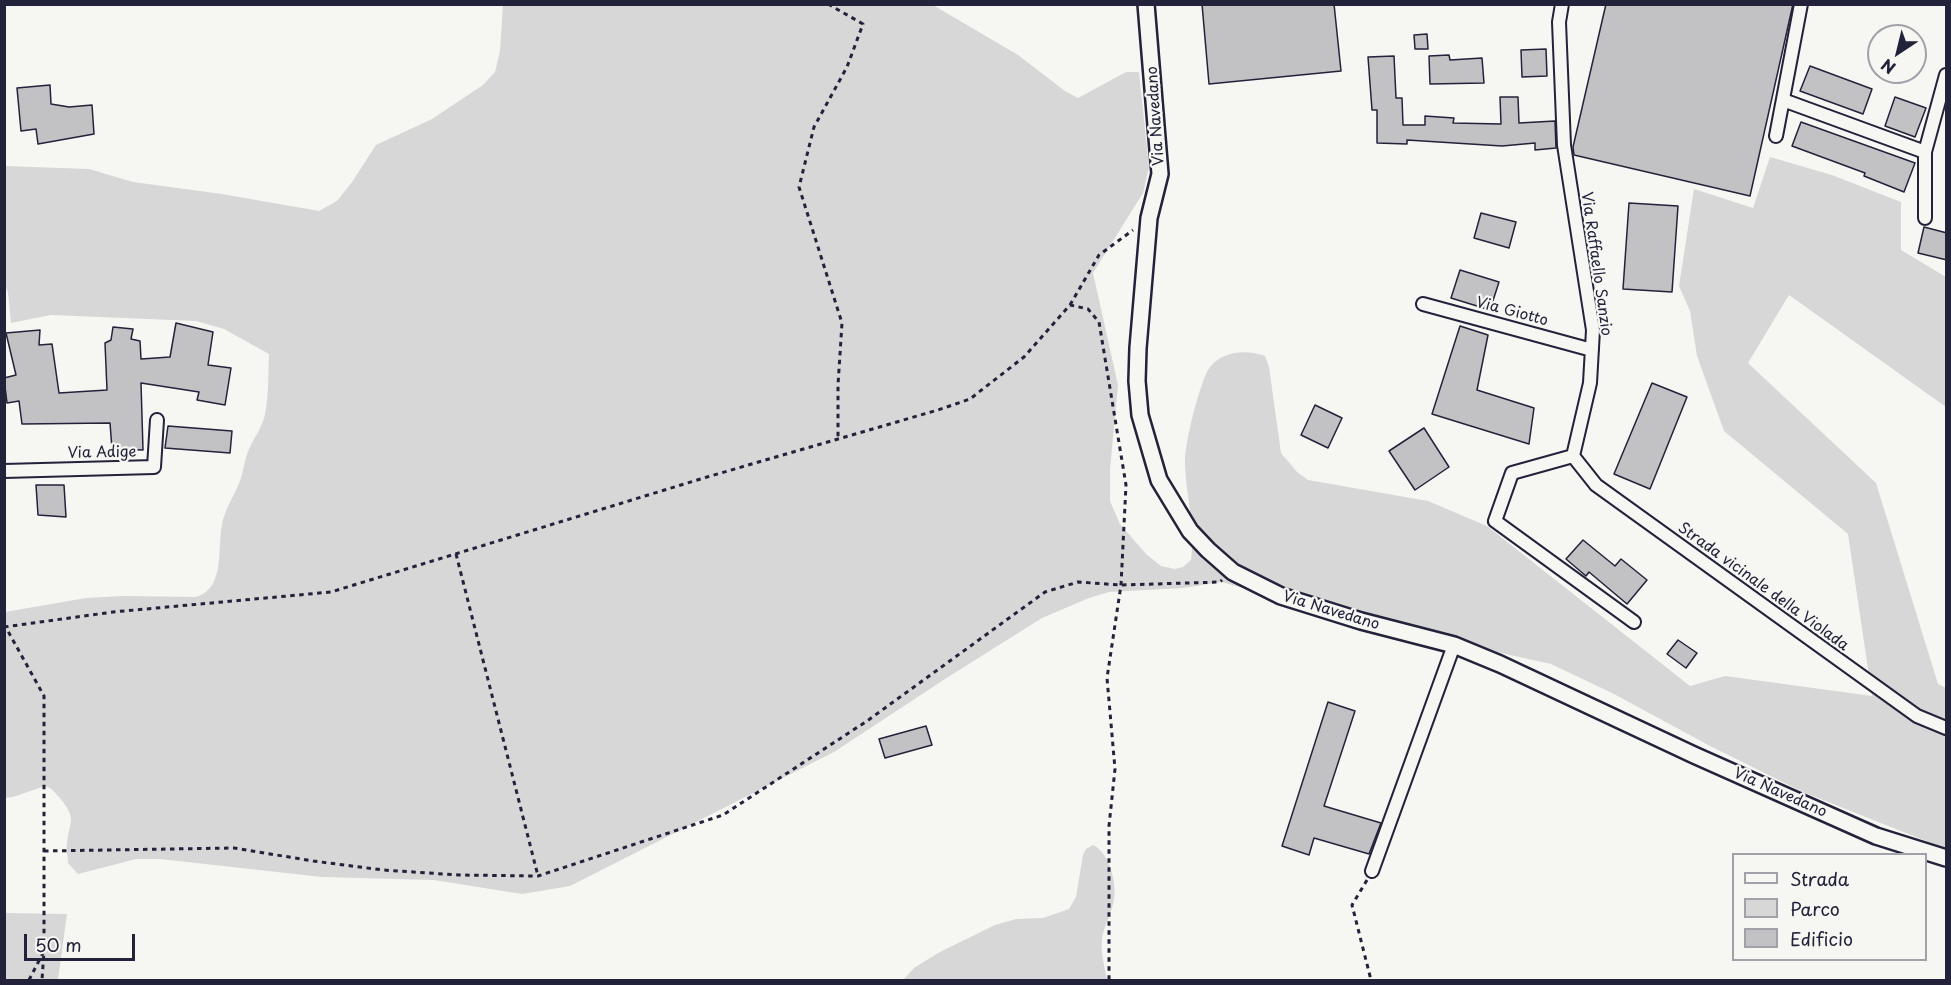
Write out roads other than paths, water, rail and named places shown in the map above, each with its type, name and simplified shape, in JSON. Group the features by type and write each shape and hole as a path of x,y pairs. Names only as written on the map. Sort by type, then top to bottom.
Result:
{"street":[{"name":"Via Navedano","path":"1146,4 1160,174 1149,218 1137,359 1140,415 1159,480 1190,531 1233,572 1281,596 1361,621 1454,645 1876,836 1947,858"},
{"name":"Via Raffaello Sanzio","path":"1562,4 1559,22 1564,145 1593,330 1590,383 1574,456"},
{"path":"1776,136 1801,4"},
{"path":"1925,218 1925,152 1947,75"},
{"path":"1783,100 1925,152"},
{"name":"Via Giotto","path":"1424,304 1592,350"},
{"name":"Via Adige","path":"4,471 154,467 157,420"},
{"path":"1574,456 1512,473 1495,521 1634,622"},
{"name":"Strada vicinale della Violada","path":"1574,456 1596,485 1917,716 1947,728"},
{"path":"1372,871 1454,645"}]}
